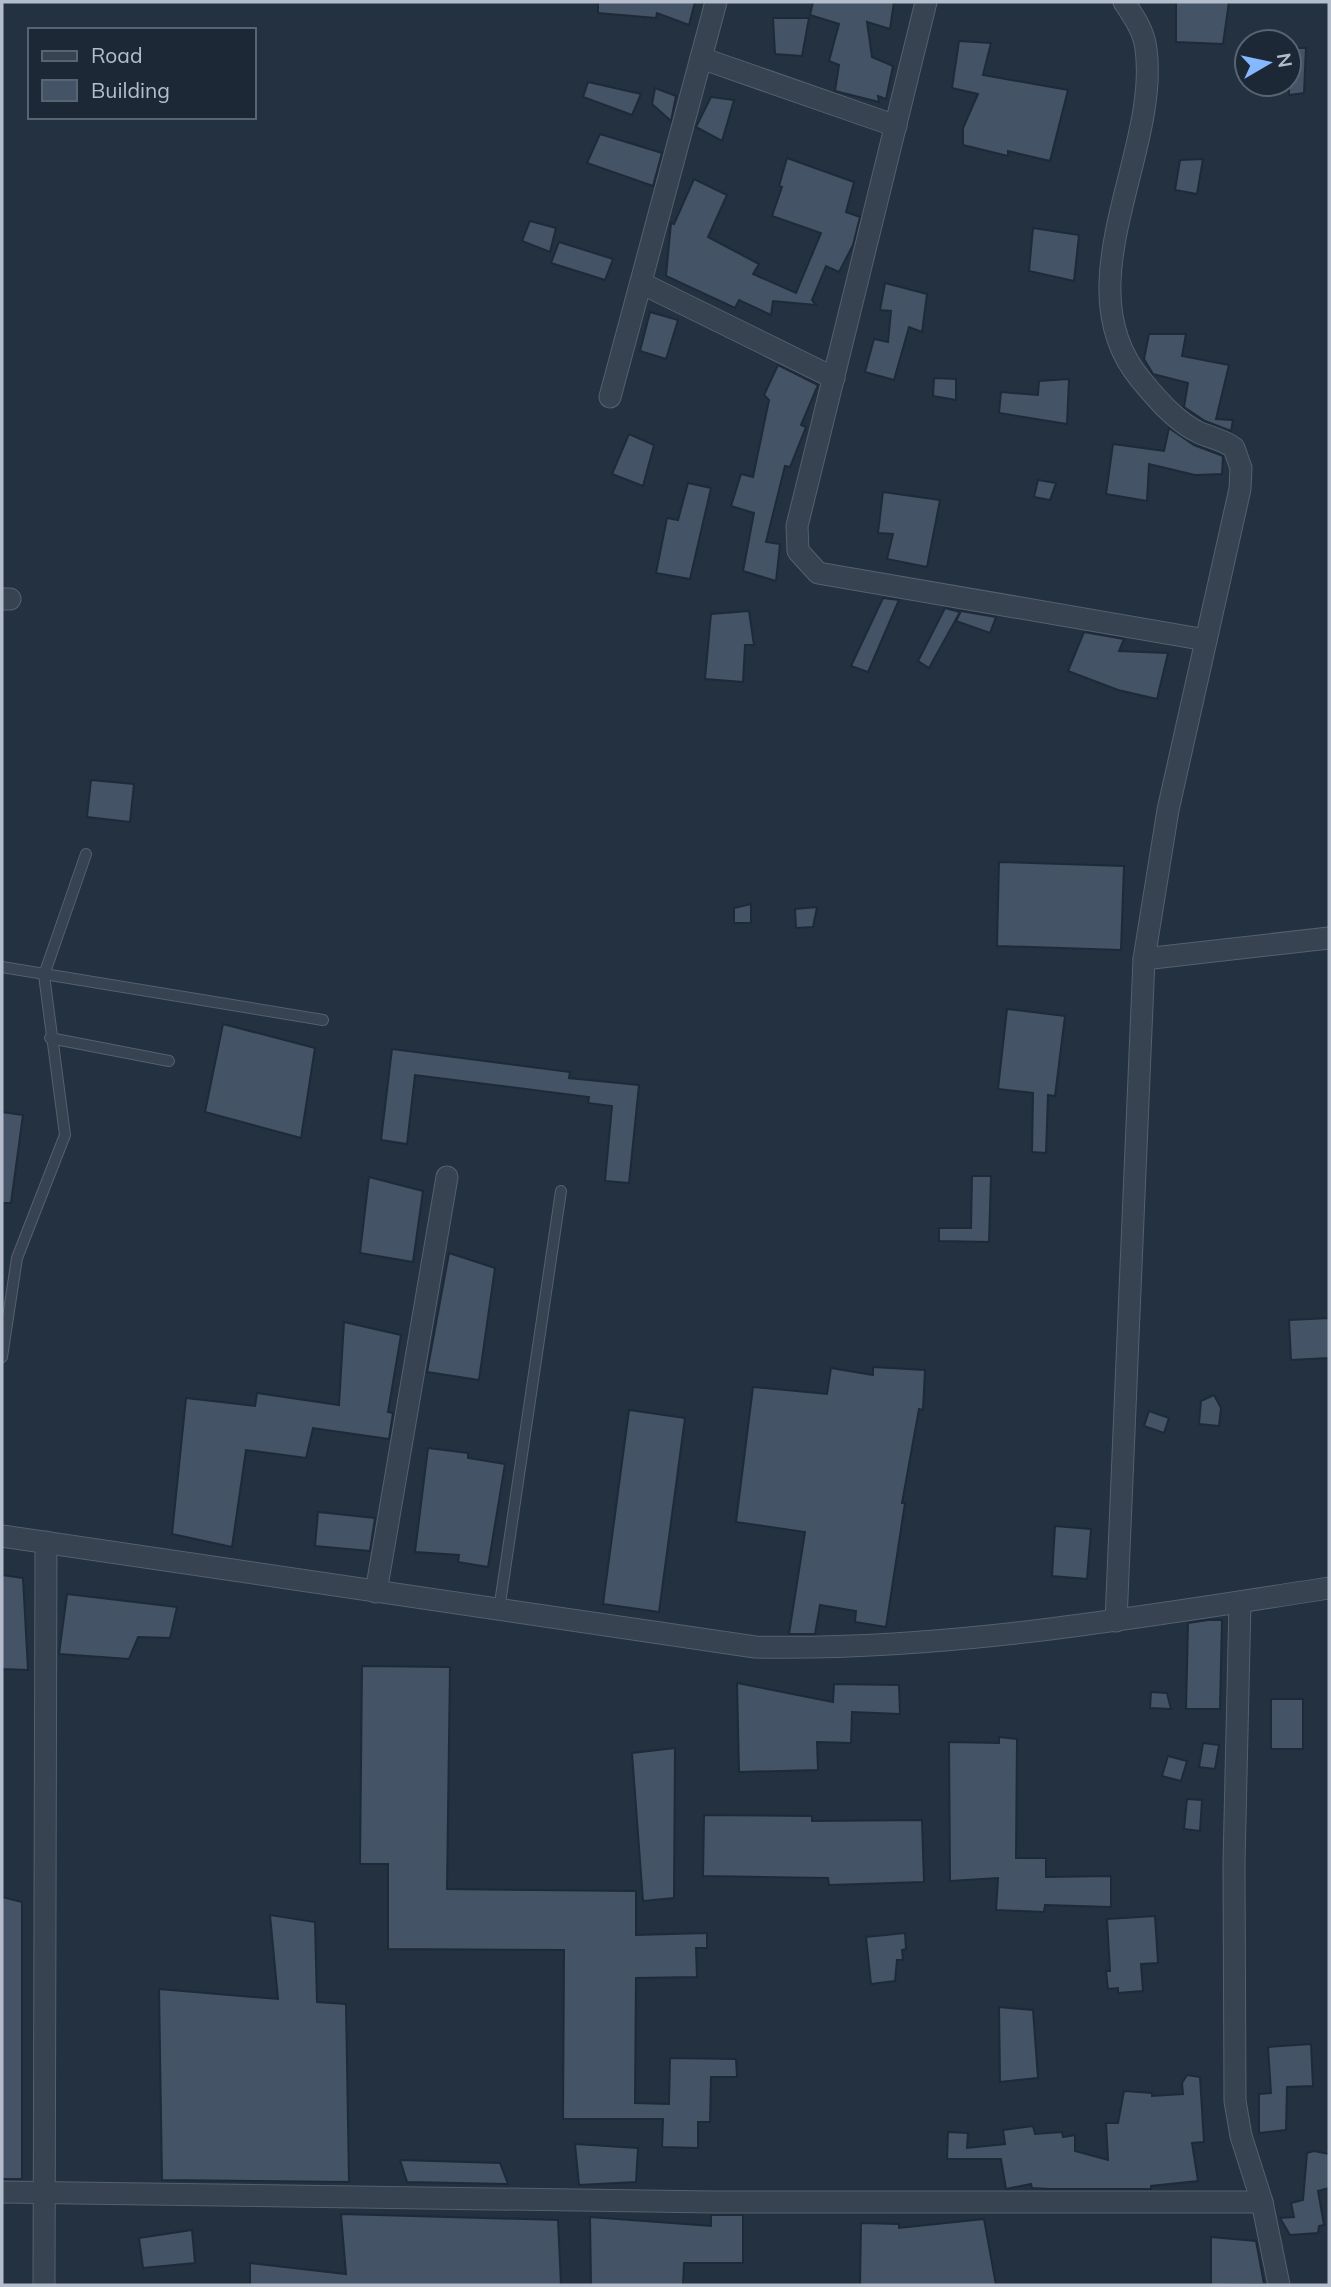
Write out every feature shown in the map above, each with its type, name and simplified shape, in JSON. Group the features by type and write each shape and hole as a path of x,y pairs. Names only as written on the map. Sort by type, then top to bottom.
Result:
{"street":[{"path":"610,397 716,2"},
{"path":"926,2 797,526 798,551 818,573 1206,640"},
{"path":"1116,1621 1144,959 1168,810 1240,489 1241,468 1234,448 1184,424 1140,379 1125,353 1115,323 1111,289 1112,256 1147,94 1146,49 1140,26 1124,2"},
{"path":"701,58 896,126"},
{"path":"641,283 834,378"},
{"path":"1144,959 1329,938"},
{"path":"376,1592 447,1177"},
{"path":"2,1536 717,1643 794,1648 900,1643 1116,1621 1329,1588"},
{"path":"44,2285 46,1542"},
{"path":"1240,1602 1234,1863 1235,2102 1241,2136 1262,2202 1279,2285"},
{"path":"2,2192 714,2202 1262,2202"}],"lane":[{"path":"2,1357 17,1258 65,1135 50,1038 44,975 86,854"},
{"path":"2,967 323,1020"},
{"path":"50,1038 169,1061"},
{"path":"499,1611 561,1191"}],"building":[{"path":"598,2 695,2 689,25 657,13 656,18 598,13"},
{"path":"813,2 894,2 890,29 867,22 872,57 893,66 886,99 878,96 879,102 835,91 839,65 829,61 839,24 810,15"},
{"path":"1176,2 1229,2 1223,44 1176,42"},
{"path":"773,18 809,18 802,56 775,54"},
{"path":"959,41 991,43 983,75 1068,90 1050,161 1008,151 1008,156 963,145 963,128 978,94 952,88"},
{"path":"1303,48 1306,48 1304,93"},
{"path":"588,82 641,94 632,115 583,97"},
{"path":"655,88 676,96 671,121 652,104"},
{"path":"711,97 734,100 722,141 696,127"},
{"path":"600,134 662,153 653,186 587,163"},
{"path":"787,158 854,182 846,212 860,217 853,245 839,272 826,266 812,300 816,305 773,301 771,315 739,300 735,308 666,276 671,223 674,224 694,179 727,195 708,237 759,264 753,274 796,293 821,233 772,216 782,187 779,186"},
{"path":"1203,159 1197,194 1175,190 1180,160"},
{"path":"530,221 556,228 550,252 522,241"},
{"path":"1033,228 1079,235 1074,281 1029,271"},
{"path":"559,242 613,259 605,280 551,263"},
{"path":"885,283 927,294 922,332 909,327 894,380 865,372 874,339 888,342 891,311 880,310"},
{"path":"650,312 678,320 666,359 640,351"},
{"path":"1149,334 1186,334 1182,356 1229,365 1216,419 1233,420 1231,431 1205,421 1184,407 1188,383 1153,374 1144,359"},
{"path":"778,365 818,385 801,425 806,427 790,467 785,466 766,542 780,544 776,581 743,571 754,513 731,506 741,474 753,477 769,400 764,395"},
{"path":"934,378 956,379 956,400 933,396"},
{"path":"1069,379 1067,424 999,413 1001,392 1038,395 1039,381"},
{"path":"1169,428 1194,445 1223,456 1222,474 1195,475 1149,464 1147,501 1106,494 1113,444 1164,451"},
{"path":"629,434 654,445 643,486 612,474"},
{"path":"1038,480 1056,483 1050,500 1034,497"},
{"path":"688,483 711,488 690,579 656,573 667,518 678,520"},
{"path":"883,492 940,500 927,567 887,559 893,534 878,533"},
{"path":"883,598 899,600 868,672 851,666"},
{"path":"945,608 960,612 929,668 918,661"},
{"path":"749,611 754,645 745,645 743,682 705,679 711,614"},
{"path":"961,611 996,617 990,633 956,621"},
{"path":"1084,632 1124,639 1119,651 1168,653 1157,699 1118,690 1068,671"},
{"path":"91,780 134,784 130,822 87,817"},
{"path":"999,862 1124,866 1121,950 997,946"},
{"path":"751,904 751,923 734,923 734,908"},
{"path":"817,907 813,927 796,928 795,909"},
{"path":"1007,1009 1065,1016 1055,1096 1048,1095 1046,1153 1032,1152 1033,1093 998,1089"},
{"path":"223,1024 315,1048 301,1138 205,1112"},
{"path":"392,1049 570,1072 569,1078 639,1085 629,1183 605,1181 612,1106 588,1103 589,1097 415,1075 407,1144 381,1140"},
{"path":"2,1112 23,1115 11,1203 2,1203"},
{"path":"972,1176 991,1176 989,1242 939,1241 939,1228 971,1228"},
{"path":"369,1177 423,1191 413,1262 360,1253"},
{"path":"449,1253 495,1268 479,1380 427,1372"},
{"path":"1329,1318 1329,1358 1291,1360 1289,1320"},
{"path":"344,1322 401,1335 388,1412 393,1413 389,1439 313,1428 306,1458 246,1450 232,1547 172,1534 186,1398 255,1406 257,1393 339,1405"},
{"path":"873,1367 925,1370 923,1410 919,1409 902,1503 905,1503 886,1627 855,1622 856,1611 820,1605 815,1634 789,1634 805,1532 736,1522 753,1387 827,1394 831,1368 873,1375"},
{"path":"1214,1395 1221,1408 1219,1426 1199,1424 1201,1401"},
{"path":"629,1410 685,1418 659,1612 603,1604"},
{"path":"1149,1411 1169,1418 1164,1433 1144,1426"},
{"path":"428,1448 468,1453 468,1458 505,1464 488,1567 458,1562 459,1555 415,1552"},
{"path":"318,1512 375,1518 370,1551 315,1546"},
{"path":"1055,1526 1091,1529 1087,1579 1052,1576"},
{"path":"2,1575 23,1578 28,1670 2,1669"},
{"path":"67,1594 177,1607 170,1638 138,1637 129,1659 59,1654"},
{"path":"1222,1620 1220,1709 1186,1709 1188,1623"},
{"path":"362,1666 450,1667 447,1889 636,1891 636,1935 707,1933 707,1948 696,1948 697,1977 636,1978 635,2103 669,2104 670,2058 736,2059 737,2077 711,2077 710,2122 698,2122 698,2148 662,2147 663,2119 563,2119 564,1950 388,1949 388,1864 360,1864"},
{"path":"737,1683 833,1702 834,1684 899,1685 900,1714 852,1712 851,1743 817,1742 818,1770 739,1772"},
{"path":"1151,1692 1167,1693 1171,1709 1150,1708"},
{"path":"1271,1699 1303,1699 1303,1749 1271,1749"},
{"path":"999,1737 1017,1739 1016,1858 1046,1858 1046,1877 1111,1876 1111,1907 1045,1905 1044,1912 996,1910 998,1878 950,1881 949,1742 999,1743"},
{"path":"1203,1743 1219,1745 1215,1769 1199,1767"},
{"path":"675,1748 674,1898 643,1901 632,1753"},
{"path":"1168,1756 1187,1761 1181,1781 1162,1776"},
{"path":"1187,1799 1202,1800 1200,1831 1184,1829"},
{"path":"704,1815 812,1816 812,1821 922,1820 924,1882 829,1885 828,1878 703,1876"},
{"path":"2,1897 22,1902 22,2179 2,2179"},
{"path":"270,1915 315,1922 317,2002 346,2004 349,2182 162,2180 159,1989 278,1999"},
{"path":"1155,1916 1158,1963 1141,1964 1143,1991 1118,1993 1118,1988 1108,1989 1106,1971 1110,1971 1107,1919"},
{"path":"905,1933 906,1949 902,1950 903,1960 897,1960 895,1981 871,1984 866,1937"},
{"path":"999,2007 1033,2010 1038,2078 1000,2082"},
{"path":"1311,2044 1313,2086 1287,2087 1286,2130 1259,2133 1259,2094 1271,2093 1268,2047"},
{"path":"1187,2075 1200,2077 1204,2142 1192,2143 1198,2181 1151,2186 1151,2189 1049,2189 1032,2188 1031,2184 1006,2189 1001,2159 947,2159 948,2132 968,2133 967,2148 1005,2144 1003,2130 1033,2126 1035,2134 1062,2132 1063,2137 1075,2135 1075,2151 1108,2160 1106,2123 1118,2123 1124,2091 1152,2093 1152,2096 1183,2094 1182,2083"},
{"path":"575,2144 638,2148 636,2182 579,2185"},
{"path":"1314,2151 1329,2154 1329,2188 1318,2191 1324,2225 1319,2226 1318,2233 1290,2235 1280,2218 1294,2217 1291,2203 1303,2200 1307,2153"},
{"path":"400,2160 500,2163 508,2184 407,2182"},
{"path":"341,2214 558,2220 561,2285 250,2285 250,2263 346,2274"},
{"path":"711,2215 743,2215 743,2263 684,2263 683,2285 591,2285 590,2217 711,2226"},
{"path":"984,2219 996,2285 860,2285 861,2223 899,2224 899,2228"},
{"path":"192,2230 195,2263 143,2268 139,2238"},
{"path":"1211,2237 1256,2241 1264,2284 1211,2285"}]}
